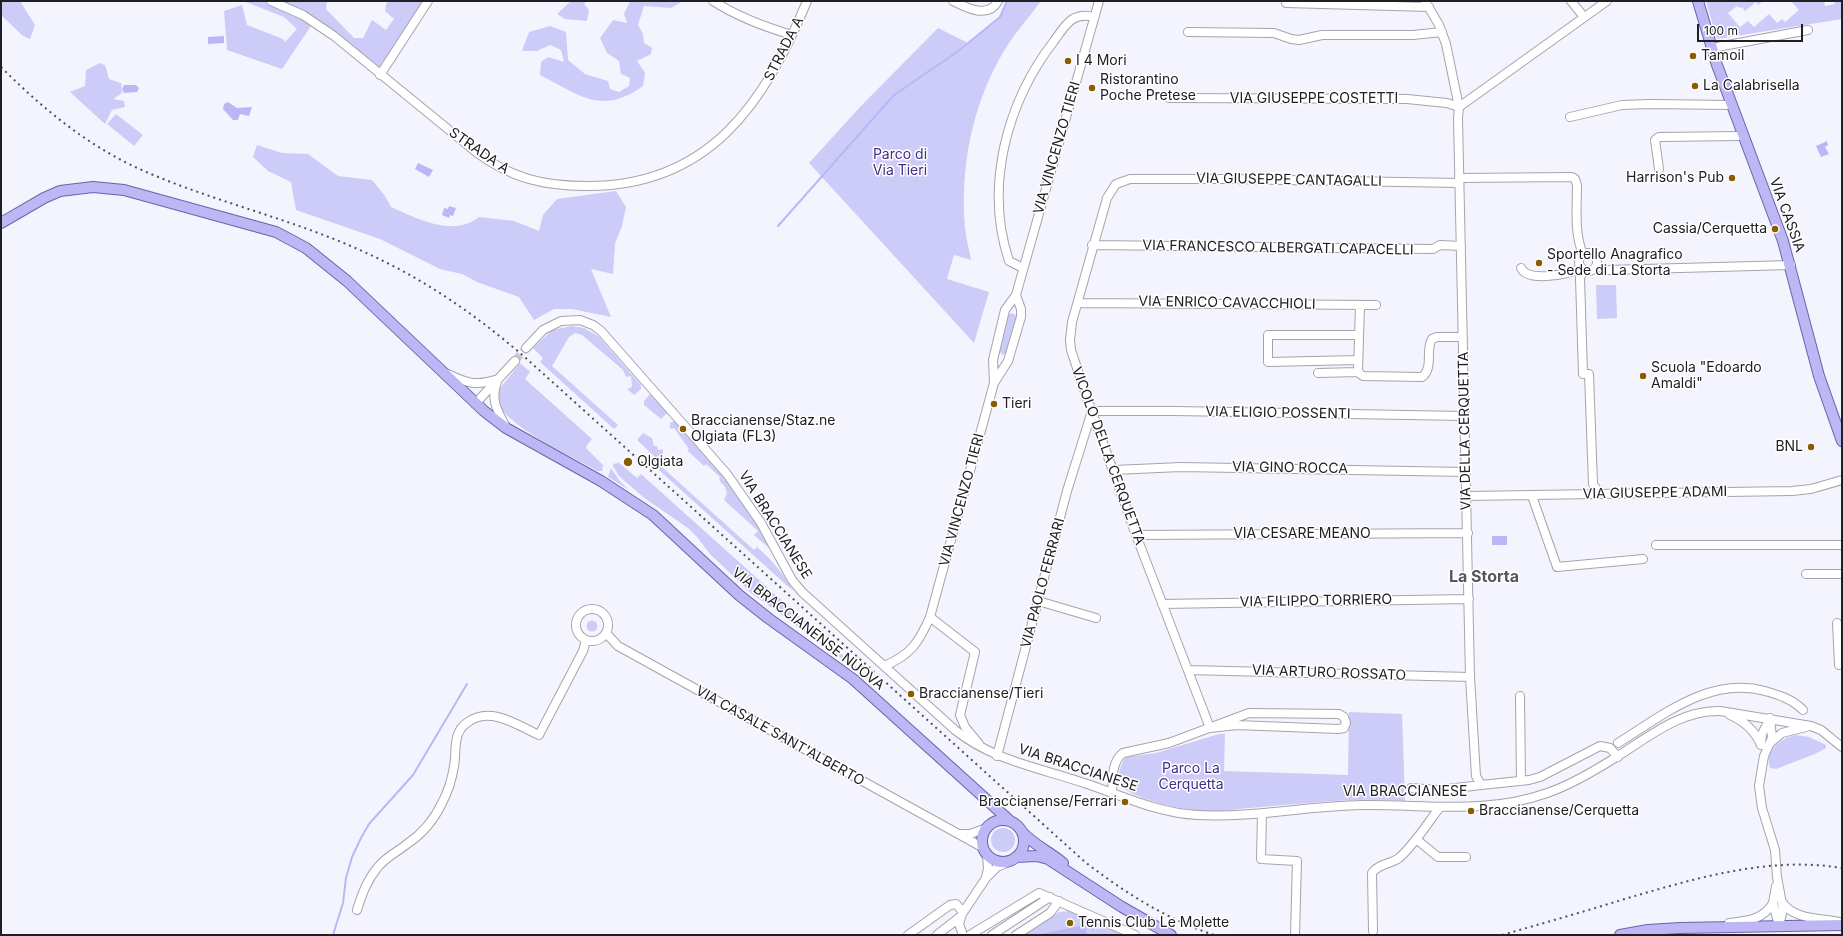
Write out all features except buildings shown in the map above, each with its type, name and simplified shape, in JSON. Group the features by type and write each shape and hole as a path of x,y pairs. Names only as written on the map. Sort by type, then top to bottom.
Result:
{"main road":[{"name":"VIA CASSIA","path":"1698,1 1731,105 1775,217 1791,265 1819,376 1842,439"},
{"path":"1,223 44,198 60,191 93,187 124,190 276,232 306,248 336,272 475,404 506,428"},
{"name":"VIA BRACCIANENSE NUOVA","path":"506,428 600,481 653,515 739,595 768,618 853,679 1009,820"},
{"path":"984,798 989,811 986,828 981,838 984,851 994,861 1037,856 1048,859 1122,907 1171,935"},
{"path":"986,828 995,821 1009,820 1017,824 1030,841 1052,853 1096,889"},
{"path":"1012,859 1024,846 1022,832"},
{"path":"1620,935 1648,930 1842,924"}],"street":[{"name":"STRADA A","path":"271,1 294,10 312,20 476,152 508,172 532,181 563,186 619,184 649,178 677,168 703,152 720,138 749,107 767,84 792,36 807,1"},
{"path":"380,75 428,1"},
{"path":"714,1 740,16 792,36"},
{"path":"953,1 970,10 979,11 988,10 996,6 998,1"},
{"name":"VIA VINCENZO TIERI","path":"994,383 994,353 1005,310 1016,295 1058,149 1098,1"},
{"path":"1571,1 1584,17"},
{"path":"1459,106 1607,1"},
{"path":"1286,3 1427,4"},
{"name":"VIA DELLA CERQUETTA","path":"1427,4 1442,32 1446,44 1459,106 1459,180 1468,532 1470,677 1475,773 1481,785"},
{"path":"1023,268 1009,261 1002,231 999,193 1004,145 1027,82 1045,52 1068,22 1074,17 1084,15 1094,17"},
{"path":"1712,48 1808,30"},
{"path":"1188,32 1274,33 1299,40 1322,35 1413,35 1442,32"},
{"name":"VIA GIUSEPPE COSTETTI","path":"1169,98 1407,99 1447,102 1459,106"},
{"path":"1570,118 1622,105 1731,105"},
{"path":"1659,169 1655,140 1659,137 1742,136"},
{"name":"VIA GIUSEPPE CANTAGALLI","path":"1120,181 1130,179 1459,180 1572,177 1575,179 1577,185 1578,234 1583,254"},
{"name":"VICOLO DELLA CERQUETTA","path":"1120,181 1113,187 1107,198 1092,246 1072,322 1070,345 1136,535 1210,728"},
{"name":"VIA FRANCESCO ALBERGATI CAPACELLI","path":"1092,246 1435,249 1440,245 1461,246"},
{"path":"1520,268 1524,273 1531,276 1567,274 1583,269 1592,270 1596,266 1597,260 1595,255 1590,253 1583,254 1579,262 1583,269 1580,278 1583,374 1589,374 1593,484 1600,494"},
{"path":"1596,266 1607,270 1618,270 1791,265"},
{"name":"VIA VINCENZO TIERI","path":"884,666 902,657 914,647 923,633 930,617 994,383 1008,360 1021,317 1016,295"},
{"name":"VIA ENRICO CAVACCHIOLI","path":"1078,303 1376,305"},
{"path":"1360,305 1358,372 1361,376 1420,378 1427,371 1430,344 1432,339 1437,337 1463,337"},
{"path":"1005,310 1014,311 1021,317"},
{"name":"VIA BRACCIANESE","path":"526,348 543,330 561,321 580,320 601,330 727,474 761,523 792,580 802,592 955,730 984,750 997,756 1156,808 1195,815 1262,813 1363,805 1440,807 1504,804 1532,798 1568,784 1618,757 1658,730 1684,717 1700,712 1720,711 1770,718 1811,726 1821,730 1842,747"},
{"path":"1358,360 1268,362 1268,335 1359,335"},
{"path":"994,353 999,358 1008,360"},
{"path":"475,404 515,361"},
{"path":"442,372 464,382 476,384 498,379"},
{"path":"1318,373 1358,372"},
{"path":"498,379 494,390 495,405 506,428"},
{"name":"VIA ELIGIO POSSENTI","path":"1092,411 1182,411 1465,416"},
{"name":"VIA PAOLO FERRARI","path":"997,756 1067,491 1092,411"},
{"name":"VIA GINO ROCCA","path":"1114,470 1180,466 1466,472"},
{"name":"VIA GIUSEPPE ADAMI","path":"1467,496 1792,491 1811,489 1842,480"},
{"path":"1532,496 1557,567 1643,559"},
{"name":"VIA CESARE MEANO","path":"1136,535 1468,532"},
{"path":"1656,545 1842,545"},
{"path":"1806,574 1842,574"},
{"name":"VIA FILIPPO TORRIERO","path":"1162,604 1469,599"},
{"path":"1038,601 1096,618"},
{"path":"588,610 598,611 606,618 608,623 606,634 595,641 586,640 578,632 577,627 579,617 588,610"},
{"path":"930,617 975,652 960,715 965,727 984,750"},
{"path":"1837,623 1839,665"},
{"name":"VIA CASALE SANT'ALBERTO","path":"606,634 618,646 957,833 984,851"},
{"path":"357,910 368,882 378,867 421,832 431,821 441,805 448,791 454,770 456,739 464,726 477,717 491,715 539,735 583,651 586,640"},
{"name":"VIA ARTURO ROSSATO","path":"1188,670 1470,677"},
{"path":"1610,748 1696,696 1719,689 1738,687 1760,689 1782,696 1803,710"},
{"path":"1520,696 1522,781"},
{"path":"1720,711 1731,715 1745,724 1766,744"},
{"path":"1112,793 1114,765 1120,755 1169,743 1238,716 1258,712 1338,714 1344,717 1346,723 1344,728 1338,730 1233,725 1210,728"},
{"path":"1770,718 1772,733 1766,744 1759,780 1762,808 1775,850 1777,877 1782,902 1782,918 1779,926"},
{"path":"1766,744 1786,732 1811,726"},
{"path":"1618,743 1625,752"},
{"path":"1411,788 1439,790 1534,779 1548,774 1596,747 1604,746 1610,748 1618,757"},
{"path":"1373,931 1372,873 1376,869 1399,857 1416,839 1440,807"},
{"path":"1262,813 1261,859 1298,861 1295,935"},
{"path":"957,833 970,834 986,828"},
{"path":"1416,839 1438,857 1466,857"},
{"path":"984,851 988,869 986,878"},
{"path":"937,935 962,914 986,878 997,867 1012,859"},
{"path":"1703,928 1761,917 1769,910 1773,903 1777,877"},
{"path":"970,935 1038,893 1135,935"},
{"path":"992,935 1050,898"},
{"path":"1028,899 1042,919"},
{"path":"1050,913 1059,901"},
{"path":"1782,902 1786,908 1797,914 1842,924"},
{"path":"1773,903 1779,926"},
{"path":"908,935 950,905 956,904 962,914 959,924 963,935"},
{"path":"1016,935 1058,909 1072,907"}],"green space":[{"path":"1,1 20,1 35,25 30,39 23,36 1,15"},
{"path":"243,1 327,1 326,9 354,38 363,38 372,20 386,30 394,19 385,11 388,1 426,1 378,69 315,20 282,69 227,50 224,11 242,5 247,25 283,39 285,42 297,29 284,17"},
{"path":"571,1 587,1 584,4 589,10 587,21 565,19 557,14"},
{"path":"630,1 679,1 680,3 671,8 644,6 638,25 643,34 644,43 652,48 651,54 637,61 645,73 643,86 628,95 615,100 602,101 579,95 540,75 541,62 548,57 564,62 561,50 550,45 537,51 522,51 529,32 550,26 566,32 568,60 585,74 608,81 610,89 619,92 629,86 630,78 621,74 619,61 607,53 600,38 613,20 627,23 624,14"},
{"name":"Parco di Via Tieri","path":"1007,1 1041,1 1001,56 982,96 970,138 964,183 964,205 965,231 971,260 954,255 947,279 989,292 974,343 809,163 860,107 938,28 968,43 1000,17"},
{"path":"1706,1 1763,1 1758,5 1756,2 1745,11 1742,7 1740,8 1737,6 1728,13 1740,27 1748,21 1754,27 1769,14 1777,23 1782,19 1785,22 1799,10 1791,1 1824,1 1825,6 1835,4 1834,1 1842,1 1842,19 1717,39"},
{"path":"100,63 105,65 109,79 121,83 122,93 113,99 124,101 125,107 112,110 105,124 70,92 85,86 86,70"},
{"path":"116,114 143,135 134,146 107,124"},
{"path":"257,145 282,153 308,154 338,176 372,180 385,196 391,207 423,221 447,226 458,226 469,223 479,217 514,221 539,231 543,215 557,199 616,191 626,207 622,226 615,244 613,274 591,269 611,317 572,309 554,309 534,320 519,297 477,282 462,274 440,269 380,239 296,210 291,182 268,171 253,157"},
{"path":"1596,285 1616,285 1617,318 1597,319"},
{"path":"1011,313 1016,315 1017,318 1007,353 1002,355 999,350 1008,316"},
{"path":"572,326 584,328 598,336 641,385 641,389 634,395 627,389 632,387 631,376 626,377 623,370 582,335 575,333 569,337 552,366 618,425 614,429 540,362 543,358 533,348 552,330"},
{"path":"520,363 530,372 525,379 592,439 586,448 603,465 602,471 597,471 531,434 518,425 500,407 497,392"},
{"path":"649,395 652,395 668,412 661,419 644,405 644,401"},
{"path":"676,421 715,466 739,497 760,530 769,548 754,535 758,531 724,500 727,493 725,487 719,480 720,477 706,464 704,466 687,450 689,449 674,428 670,428 670,423"},
{"path":"643,433 652,438 654,446 657,446 658,450 663,449 663,468 754,550 757,547 781,573 793,591 650,462 655,457 637,440"},
{"path":"618,462 637,478 641,474 867,677 866,679 841,658 751,593 710,554 688,528 643,497 619,476 613,466 614,463 616,464"},
{"path":"611,468 619,480 629,490 608,477"},
{"path":"592,620 596,622 598,626 596,630 592,632 588,630 586,626 588,622"},
{"name":"Parco La Cerquetta","path":"1349,712 1402,714 1405,801 1347,800 1198,812 1172,807 1142,798 1128,791 1121,784 1119,775 1121,766 1126,757 1156,753 1219,734 1225,734 1224,771 1348,775"},
{"path":"1796,735 1809,737 1826,745 1826,748 1815,754 1776,769 1770,768 1769,756 1775,746 1785,739"},
{"path":"1003,828 1008,829 1014,835 1014,845 1008,851 1003,852 998,851 992,845 991,840 992,835 998,829"},
{"name":"Tennis Club Le Molette","path":"1069,911 1120,935 1024,935 1059,912"}],"shaded area":[{"path":"224,36 224,43 208,44 208,37"},
{"path":"124,85 136,85 139,88 137,92 124,93 122,89"},
{"path":"228,102 237,108 252,107 249,116 240,114 238,120 233,120 223,109 224,104"},
{"path":"1827,141 1828,145 1825,147 1829,154 1821,157 1816,146"},
{"path":"418,163 433,170 429,177 415,169"},
{"path":"449,206 456,208 453,216 450,215 449,218 442,215 444,208 448,209"},
{"path":"1492,536 1507,536 1507,545 1492,545"},
{"path":"1085,925 1087,935 1041,934"}],"waterway":[{"path":"778,226 894,95 957,52 1000,17 1007,1"},
{"path":"333,935 343,903 346,878 352,857 361,838 369,824 413,775 467,684"}],"tunnel":[{"path":"515,361 526,348"}],"railway":[{"path":"1,67 50,112 104,151 144,171 171,182 308,229 362,251 407,273 470,313 528,360 1085,862 1146,904 1179,921 1214,935"},
{"path":"1502,935 1680,883 1734,871 1787,865 1815,865 1842,868"}],"place":[{"name":"Tamoil","path":"1693,56"},
{"name":"I 4 Mori","path":"1068,61"},
{"name":"La Calabrisella","path":"1695,86"},
{"name":"Ristorantino Poche Pretese","path":"1092,88"},
{"name":"Harrison's Pub","path":"1732,178"},
{"name":"Cassia/Cerquetta","path":"1775,229"},
{"name":"Sportello Anagrafico - Sede di La Storta","path":"1539,263"},
{"name":"Scuola \"Edoardo Amaldi\"","path":"1643,376"},
{"name":"Tieri","path":"994,404"},
{"name":"Braccianense/Staz.ne Olgiata (FL3)","path":"683,429"},
{"name":"BNL","path":"1811,447"},
{"name":"Olgiata","path":"628,462"},
{"name":"Braccianense/Tieri","path":"911,694"},
{"name":"Braccianense/Ferrari","path":"1125,802"},
{"name":"Braccianense/Cerquetta","path":"1471,811"},
{"name":"Tennis Club Le Molette","path":"1070,923"}],"district":[{"name":"La Storta","path":"1484,577"}]}
